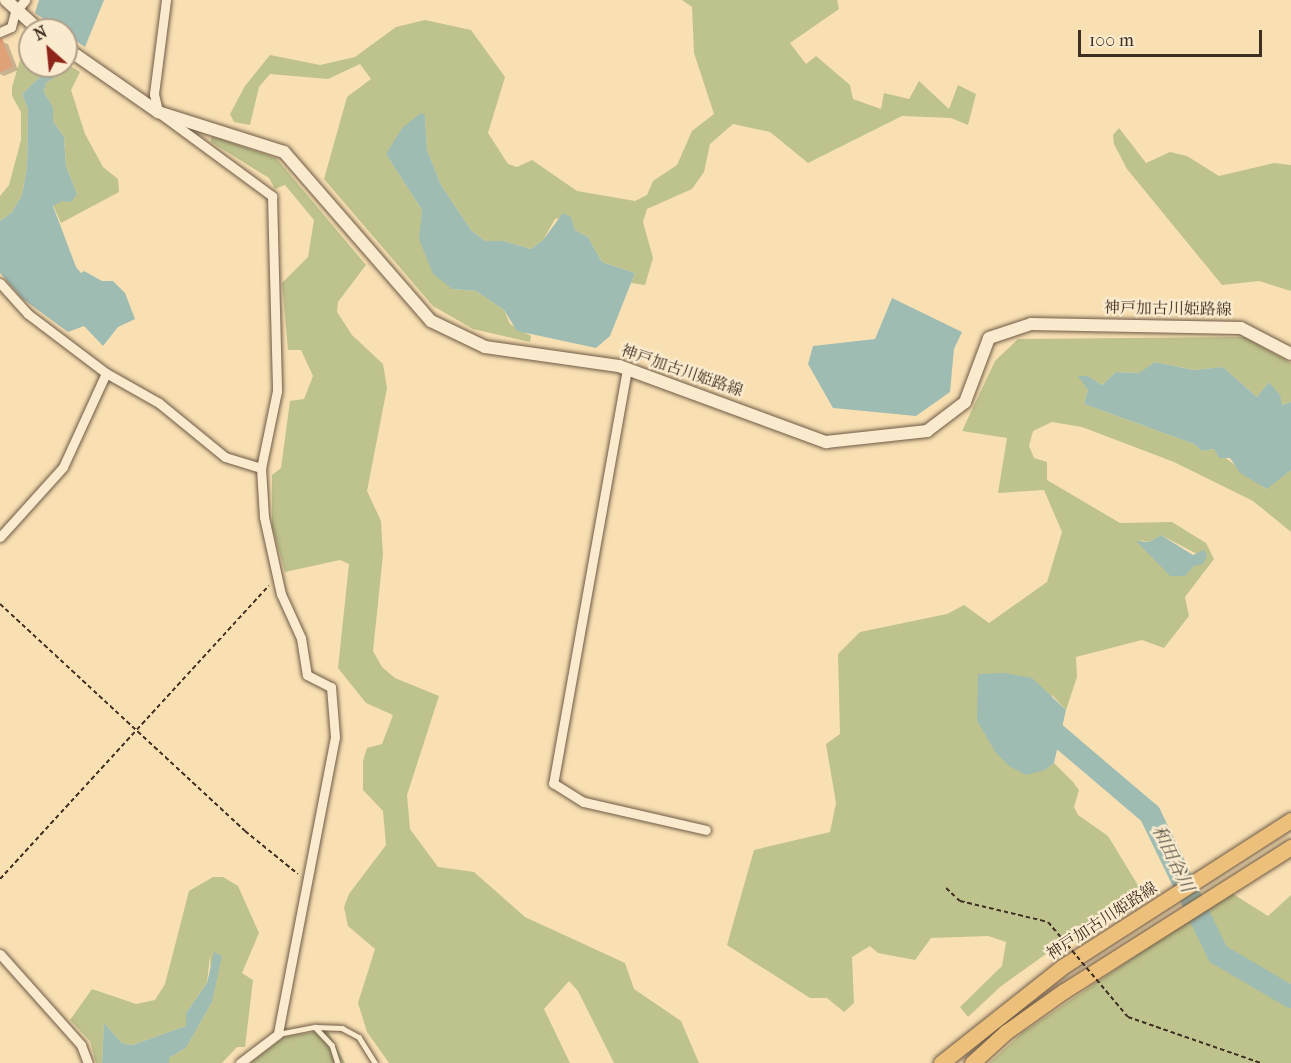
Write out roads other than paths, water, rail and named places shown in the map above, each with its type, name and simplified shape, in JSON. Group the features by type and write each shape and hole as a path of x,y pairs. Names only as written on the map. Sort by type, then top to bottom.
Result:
{"main road":[{"name":"神戸加古川姫路線","path":"941,1063 1062,967 1291,820"},
{"path":"972,1063 1006,1032 1064,991 1291,847"}],"street":[{"path":"6,0 23,18"},
{"path":"0,32 11,27 15,12 25,0"},
{"path":"166,0 154,93 158,112 272,196 277,391 261,468 264,517 277,580 301,638 307,675 332,687 335,737 278,1034 240,1063"},
{"name":"神戸加古川姫路線","path":"78,56 158,112 284,153 431,321 484,347 627,369 826,442 927,431 965,402 989,338 1031,324 1241,328 1291,354"},
{"path":"0,284 28,314 105,374 159,403 225,457 261,468"},
{"path":"627,369 553,783 584,802 706,830"},
{"path":"0,537 63,467 105,374"},
{"path":"0,954 81,1045 88,1063"}],"lane":[{"path":"278,1034 315,1027 342,1028 358,1037 375,1063"},
{"path":"315,1027 332,1045 339,1063"}],"water":[{"path":"39,0 104,0 85,47 78,42 78,18 42,18 35,13"},
{"path":"39,78 54,78 46,83 44,92 53,107 53,121 64,137 66,166 77,194 71,202 62,201 53,206 76,267 81,273 84,271 102,281 113,281 125,293 135,319 118,327 103,346 84,326 68,332 23,299 0,273 0,221 12,212 22,195 27,167 28,109 22,94"},
{"path":"421,113 425,115 427,150 441,185 471,230 485,241 504,241 531,249 543,240 563,213 571,217 575,230 588,237 602,262 635,273 610,336 596,348 517,331 504,310 476,291 452,289 433,274 419,239 422,210 386,154 402,128"},
{"path":"892,298 962,332 954,349 950,392 916,416 833,408 808,364 813,346 875,339"},
{"path":"1155,362 1194,370 1223,367 1257,397 1269,382 1280,395 1282,405 1291,402 1291,470 1267,489 1240,473 1230,458 1219,458 1214,449 1202,451 1194,444 1084,404 1088,390 1078,376 1088,376 1102,385 1116,372 1139,373"},
{"path":"1161,535 1193,555 1204,550 1207,555 1203,564 1194,566 1185,576 1170,576 1136,541 1149,542"},
{"path":"1005,673 1032,678 1066,710 1054,763 1045,770 1026,775 1009,766 996,753 977,721 978,674"},
{"path":"214,952 222,956 212,1002 186,1048 169,1058 169,1063 102,1063 104,1023 122,1043 132,1045 186,1026 186,1013 207,983"}],"waterway":[{"name":"和田谷川","path":"1036,717 1150,814 1218,954 1291,997"}]}
